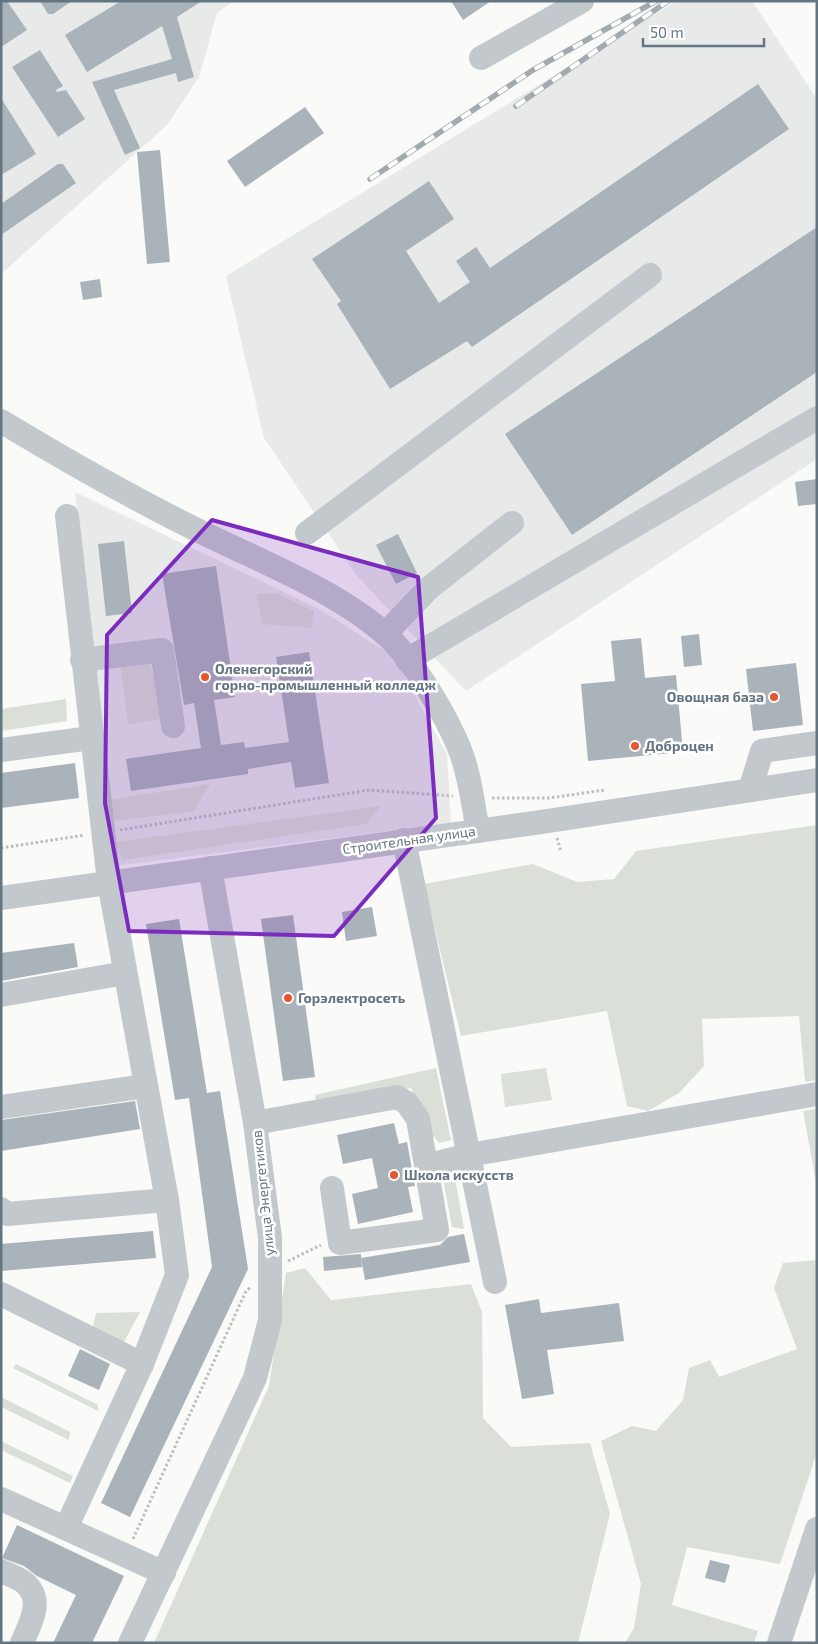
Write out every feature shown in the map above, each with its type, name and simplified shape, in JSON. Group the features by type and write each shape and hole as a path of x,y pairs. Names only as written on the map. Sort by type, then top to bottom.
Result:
{"street":[{"path":"480,58 582,1"},
{"path":"307,534 650,275"},
{"path":"407,660 817,418"},
{"path":"1,421 63,459 199,531 300,580 349,608 385,634 407,660 434,700 461,751 478,831"},
{"path":"66,1528 142,1364 177,1275 167,1200 108,882 67,516"},
{"path":"385,634 430,588 512,523"},
{"path":"82,660 162,650 173,726"},
{"path":"1,750 91,738"},
{"path":"750,790 762,751 817,743"},
{"name":"Строительная улица","path":"1,898 478,831 817,780"},
{"path":"404,840 495,1282"},
{"name":"улица Энергетиков","path":"130,1643 255,1378 270,1320 270,1238 255,1123 210,868"},
{"path":"1,995 125,973"},
{"path":"1,1107 146,1086"},
{"path":"426,1166 469,1155 817,1094"},
{"path":"255,1123 397,1097 406,1103 418,1119 437,1230 340,1244 332,1188"},
{"path":"1,1209 7,1214 167,1200"},
{"path":"1,1294 142,1364"},
{"path":"1,1499 164,1573"},
{"path":"779,1643 817,1529"},
{"path":"1,1571 26,1584 34,1597 35,1612 22,1643"}],"path":[{"path":"1,848 369,790 471,798 549,798 608,790"},
{"path":"126,1556 246,1291 270,1270 338,1236"}],"highlighted area":[{"path":"212,520 418,577 436,818 334,936 129,931 105,803 107,635"}],"shaded area":[{"path":"1,1 234,1 217,13 199,77 167,125 1,274"},
{"path":"676,1 752,1 817,99 817,459 466,691 357,576 264,438 226,276"},
{"path":"75,492 321,610 394,657 447,754 451,823 114,866"},
{"path":"276,593 314,611 311,628 263,624 256,594"},
{"path":"150,661 163,719 128,724 120,664"},
{"path":"66,699 67,721 1,731 1,709"},
{"path":"210,784 194,811 115,821 109,800"},
{"path":"381,806 366,824 122,860 116,842"},
{"path":"817,825 817,1080 805,1082 799,1016 702,1019 704,1066 679,1093 648,1111 627,1106 607,1011 461,1036 424,884 533,864 577,882 614,879 636,851"},
{"path":"436,1068 451,1140 439,1143 427,1128 411,1088 316,1103 315,1095"},
{"path":"546,1068 552,1100 505,1107 501,1074"},
{"path":"817,1109 817,1187 803,1111"},
{"path":"454,1172 464,1229 452,1227 442,1174"},
{"path":"817,1260 817,1452 780,1564 687,1547 672,1605 758,1631 754,1643 625,1643 634,1628 641,1584 601,1441 632,1426 656,1431 683,1400 689,1368 710,1360 719,1377 797,1349 774,1288 783,1263"},
{"path":"305,1268 331,1300 471,1284 482,1312 483,1418 511,1447 590,1443 610,1514 578,1643 154,1643 269,1386 286,1273"},
{"path":"140,1312 124,1342 92,1330 96,1313"},
{"path":"16,1364 98,1405 98,1411 13,1368"},
{"path":"1,1397 70,1432 69,1440 1,1407"},
{"path":"1,1441 73,1476 70,1483 1,1450"}],"building":[{"path":"1,1 7,1 27,30 1,47"},
{"path":"40,1 72,1 53,14 48,14"},
{"path":"121,1 202,1 177,17 194,77 178,82 176,73 114,90 140,148 125,155 92,82 172,59 162,26 87,72 65,35"},
{"path":"451,1 491,1 463,20"},
{"path":"40,50 63,86 56,90 57,92 66,90 85,119 58,137 12,67"},
{"path":"758,84 789,129 472,347 467,341 390,389 337,304 341,301 312,259 429,181 454,219 406,251 439,303 470,282 456,261 476,247 490,268"},
{"path":"1,98 36,154 1,175"},
{"path":"305,107 324,133 245,187 227,161"},
{"path":"160,150 170,262 147,264 137,152"},
{"path":"58,164 63,164 76,183 1,235 1,204"},
{"path":"817,227 817,372 572,535 505,434"},
{"path":"100,279 102,297 83,300 80,282"},
{"path":"817,479 817,504 798,506 795,482"},
{"path":"398,534 417,573 396,584 376,545"},
{"path":"124,541 132,613 106,616 98,544"},
{"name":"Оленегорский горно-промышленный колледж","path":"216,566 235,697 214,700 221,745 244,742 245,748 289,742 276,657 309,652 329,783 295,788 291,762 248,769 248,774 131,791 126,759 201,748 194,703 184,705 162,574"},
{"path":"699,634 702,665 684,667 681,636"},
{"path":"641,638 645,678 676,675 683,752 588,761 581,684 615,681 611,641"},
{"name":"Овощная база","path":"796,663 803,725 753,731 746,669"},
{"path":"75,763 79,798 1,808 1,773"},
{"path":"372,907 377,936 346,941 342,912"},
{"name":"Горэлектросеть","path":"293,915 315,1077 283,1081 261,919"},
{"path":"179,919 207,1093 220,1091 248,1269 130,1517 101,1503 212,1267 189,1098 175,1100 146,924"},
{"path":"74,943 78,967 1,981 1,953"},
{"path":"135,1101 140,1129 1,1151 1,1120"},
{"name":"Школа искусств","path":"394,1123 399,1144 407,1142 415,1186 408,1187 413,1212 358,1224 352,1194 378,1188 372,1158 343,1164 337,1135"},
{"path":"153,1231 156,1258 1,1271 1,1244"},
{"path":"464,1234 470,1262 365,1280 361,1258 440,1245 448,1237"},
{"path":"361,1254 362,1267 324,1271 323,1257"},
{"path":"539,1299 541,1313 619,1303 624,1341 547,1350 554,1394 522,1399 505,1305"},
{"path":"80,1349 110,1364 99,1390 68,1376"},
{"path":"17,1525 124,1576 92,1643 53,1643 76,1595 37,1576 24,1566 2,1558"},
{"path":"710,1560 730,1565 725,1583 705,1578"}],"railway":[{"path":"370,179 533,70 656,1"},
{"path":"516,106 668,1"}],"place":[{"name":"Оленегорский горно-промышленный колледж","path":"205,677"},
{"name":"Овощная база","path":"774,697"},
{"name":"Доброцен","path":"635,746"},
{"name":"Горэлектросеть","path":"288,998"},
{"name":"Школа искусств","path":"394,1175"}]}
